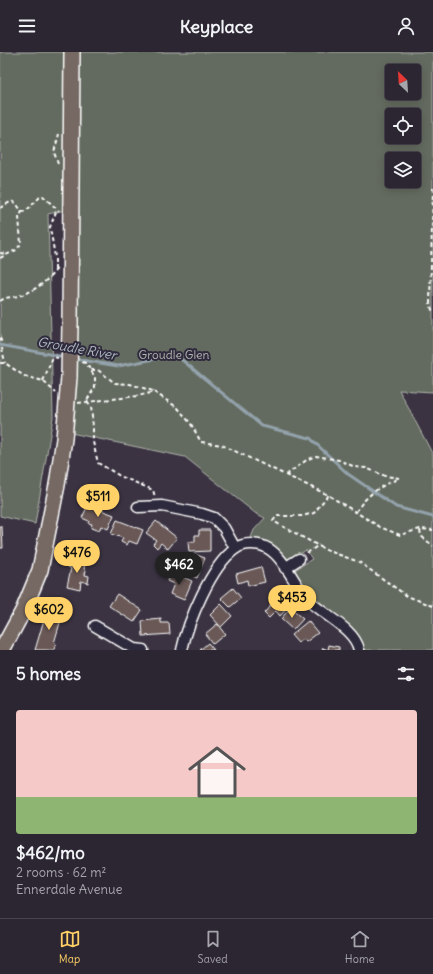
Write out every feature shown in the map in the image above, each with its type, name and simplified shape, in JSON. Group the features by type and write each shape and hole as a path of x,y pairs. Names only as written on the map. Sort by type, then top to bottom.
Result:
{"highway":[{"path":"2,650 23,611 40,570 57,485 62,399 69,377 72,52"}],"street":[{"path":"138,507 159,506 202,514 214,518 224,528 235,548"},
{"path":"182,650 186,634 208,584 221,564 235,548 245,544 258,545 270,549 278,557 308,600 347,630 358,643 359,650"},
{"path":"285,568 299,559"},
{"path":"95,626 134,649 143,650"}],"path":[{"path":"433,188 430,303 433,313"},
{"path":"0,258 16,250 21,244 19,217 22,212 26,211 41,196 45,197 60,213"},
{"path":"0,208 12,201 16,203 22,212"},
{"path":"55,272 55,257 50,227 56,209"},
{"path":"0,301 4,297 16,296 34,290 55,272 70,252"},
{"path":"0,253 8,255"},
{"path":"0,338 2,343"},
{"path":"2,348 5,363"},
{"path":"44,382 53,357"},
{"path":"0,363 5,363 24,376 44,382 62,399 86,402 138,396 154,392"},
{"path":"91,370 98,370 115,383 130,384 154,392 178,408 191,424 201,442 222,445 286,475 328,495 380,527 400,535 420,530 433,530"},
{"path":"86,402 91,406 94,428 93,442 98,463 120,476 153,490 159,506"},
{"path":"286,475 308,459 316,456 340,460 385,476 399,478 384,484 366,499 356,512"},
{"path":"328,495 314,513 302,516 277,516 273,521 326,550 359,562 407,596 433,606"},
{"path":"420,530 421,536 433,546"},
{"path":"299,559 319,545"}],"green space":[{"name":"Groudle Glen","path":"0,52 433,52 433,392 399,390 433,455 433,650 364,650 357,635 352,629 316,599 300,579 295,570 312,559 306,550 291,560 288,560 268,542 250,540 254,530 265,518 255,513 185,457 71,433 78,207 48,214 53,417 35,524 0,516"}],"building":[{"path":"88,505 114,515 108,529 101,526 99,531 91,528 92,524 88,523 89,521 82,518"},
{"path":"117,520 143,530 137,544 129,541 127,545 121,542 123,538 111,534"},
{"path":"156,521 177,538 168,549 161,543 157,548 153,544 156,540 146,533"},
{"path":"0,527 2,527 3,548 0,548"},
{"path":"199,530 210,530 210,551 189,552 188,542 195,542 195,535 199,535"},
{"path":"194,554 205,558 197,578 182,572 188,556 193,558"},
{"path":"70,560 85,563 85,575 89,576 88,583 81,581 80,589 67,586 71,568 68,567"},
{"path":"261,567 265,582 248,586 247,580 238,583 236,574"},
{"path":"171,572 192,581 184,600 170,594 174,584 167,581"},
{"path":"233,588 241,598 230,607 221,598"},
{"path":"117,594 142,610 134,622 109,606"},
{"path":"279,596 289,606 280,616 276,611 269,618 264,613"},
{"path":"221,604 232,616 221,627 210,615"},
{"path":"48,606 54,608 52,614 62,616 54,643 56,643 54,650 35,650"},
{"path":"290,608 303,619 293,630 281,619"},
{"path":"161,619 161,623 169,623 170,634 143,636 142,621"},
{"path":"308,621 318,633 306,642 304,639 298,643 291,635"},
{"path":"217,624 225,634 213,644 205,634"},
{"path":"208,643 214,650 200,650"},
{"path":"329,645 339,647 339,650 328,650"}],"waterway":[{"name":"Groudle River","path":"0,345 65,357"},
{"name":"Groudle River","path":"75,359 118,366 176,355 262,426 310,438 348,474 396,507 433,517"}]}
